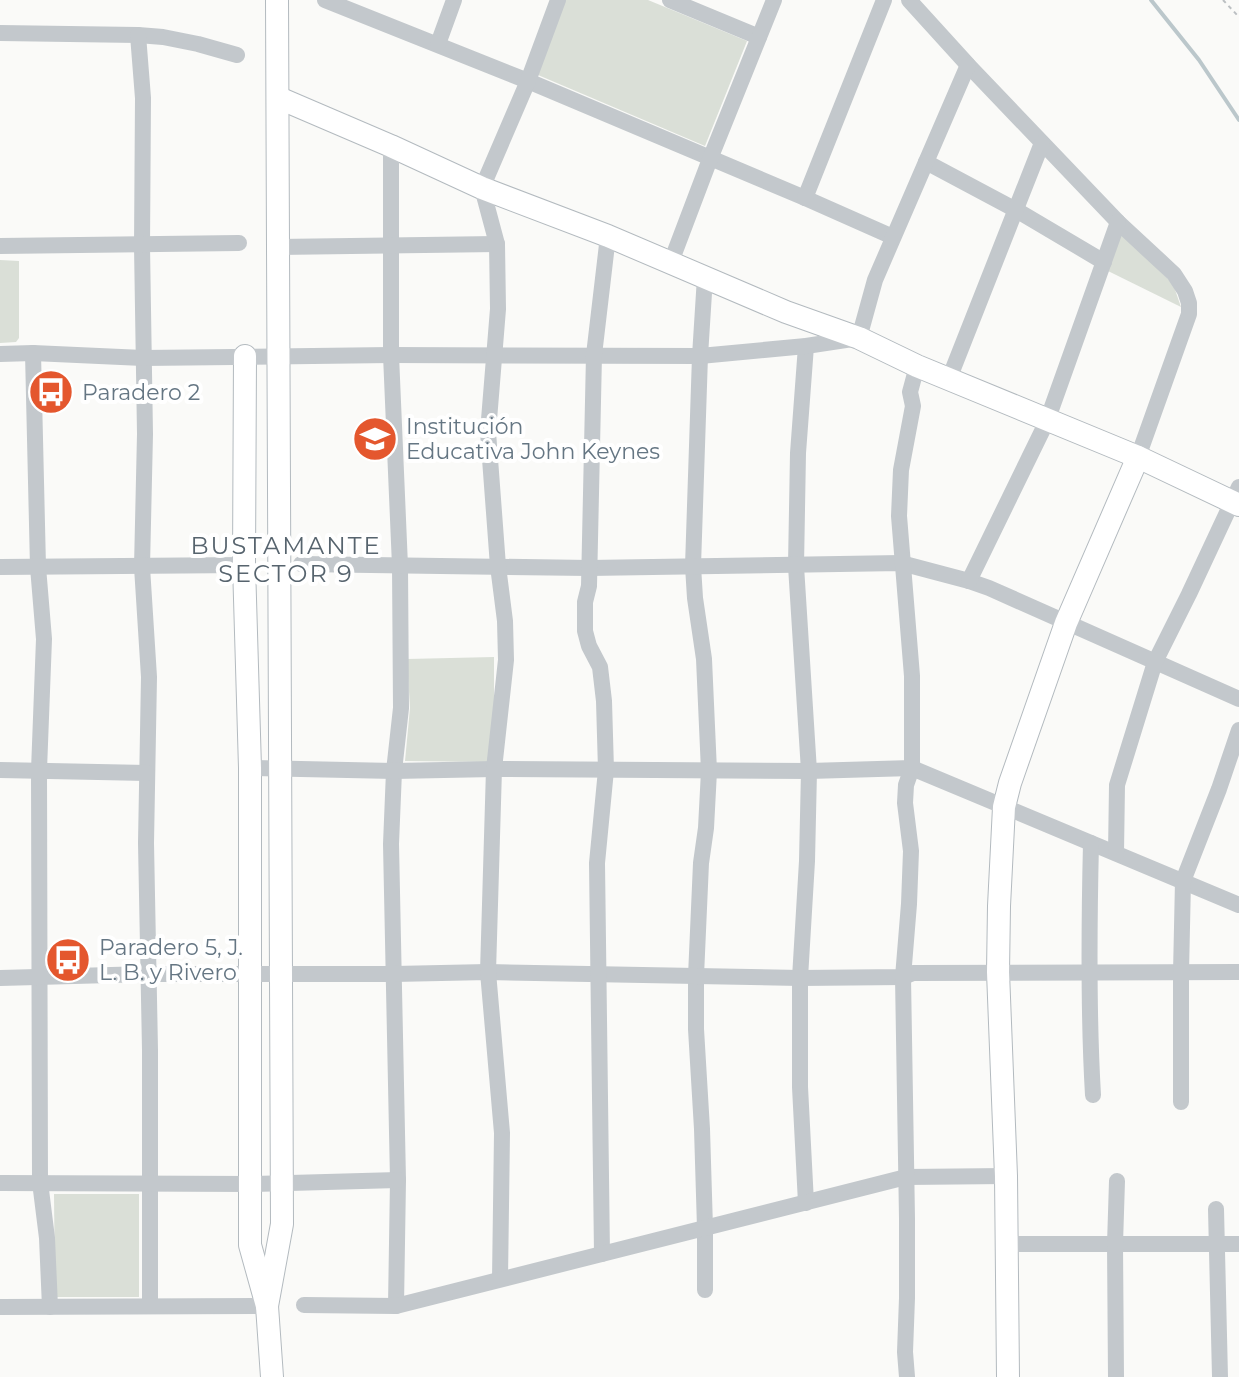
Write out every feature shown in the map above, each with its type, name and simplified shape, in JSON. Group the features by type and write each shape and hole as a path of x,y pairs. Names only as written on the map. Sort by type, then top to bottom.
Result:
{"street":[{"path":"267,1306 282,1224 277,0"},
{"path":"325,0 528,81 893,237"},
{"path":"438,44 454,0"},
{"path":"500,1279 502,1133 488,972 494,769 506,660 488,432 498,309 497,244 482,188 528,81 558,0"},
{"path":"670,0 759,37"},
{"path":"671,262 774,0"},
{"path":"805,198 884,0"},
{"path":"909,0 1118,222 1174,274 1189,303 1189,314 1138,457 1066,623 1004,807 998,972 1008,1244 1008,1377"},
{"path":"0,33 138,35 198,44 237,55"},
{"path":"138,35 143,98 145,434 142,567 149,677 146,843 150,1306"},
{"path":"859,338 875,280 968,65"},
{"path":"279,98 482,188 608,236 786,312 859,338 917,366 1237,498 1155,662 1117,785 1116,853"},
{"path":"949,379 1042,143"},
{"path":"391,146 391,355 400,566 401,708 391,844 398,1180 396,1306"},
{"path":"926,162 1104,262"},
{"path":"969,581 1047,421 1118,222"},
{"path":"602,1254 597,863 606,770 600,667 589,646 584,615 589,586 594,355 608,236"},
{"path":"0,246 239,243"},
{"path":"278,247 497,244"},
{"path":"705,277 693,566 704,659 709,771 696,976 705,1290"},
{"path":"0,354 143,358 278,355 700,356 859,338"},
{"path":"806,346 798,453 796,566 809,771 800,978 800,1087 806,1203"},
{"path":"33,353 38,567 44,639 39,770 40,1182 47,1238 50,1307"},
{"path":"245,356 244,565 250,768 250,1245 267,1306 272,1377"},
{"path":"907,1377 903,977 911,851 905,803 906,785 912,768 912,676 899,516 901,470 913,406 910,392 917,366"},
{"path":"301,564 589,568 901,563 989,588 1239,699"},
{"path":"0,567 244,565"},
{"path":"1181,1102 1183,881 1239,730"},
{"path":"250,768 394,771 809,771 912,768 1239,905"},
{"path":"0,770 147,773"},
{"path":"1091,843 1088,973 1093,1095"},
{"path":"0,978 488,972 800,978 903,977 913,973 1239,972"},
{"path":"304,1305 396,1306 906,1177 1006,1176"},
{"path":"0,1183 251,1184 398,1180"},
{"path":"1116,1377 1117,1181"},
{"path":"1216,1209 1220,1377"},
{"path":"1008,1244 1239,1244"},
{"path":"0,1307 267,1306"}],"path":[{"path":"1223,0 1239,17"}],"shaded area":[{"path":"565,0 648,0 747,41 705,146 538,75"},
{"path":"1121,232 1173,284 1181,307 1108,271"},
{"path":"0,260 19,261 19,338 16,342 0,343"},
{"path":"494,657 491,762 405,761 410,708 407,659"},
{"path":"54,1194 139,1194 139,1297 55,1297"}],"waterway":[{"path":"1151,0 1199,60 1239,120"}],"place":[{"name":"Paradero 2","path":"51,392"},
{"name":"Institución Educativa John Keynes","path":"375,439"},
{"name":"Paradero 5, J. L. B. y Rivero","path":"68,960"}],"district":[{"name":"BUSTAMANTE SECTOR 9","path":"286,560"}]}
